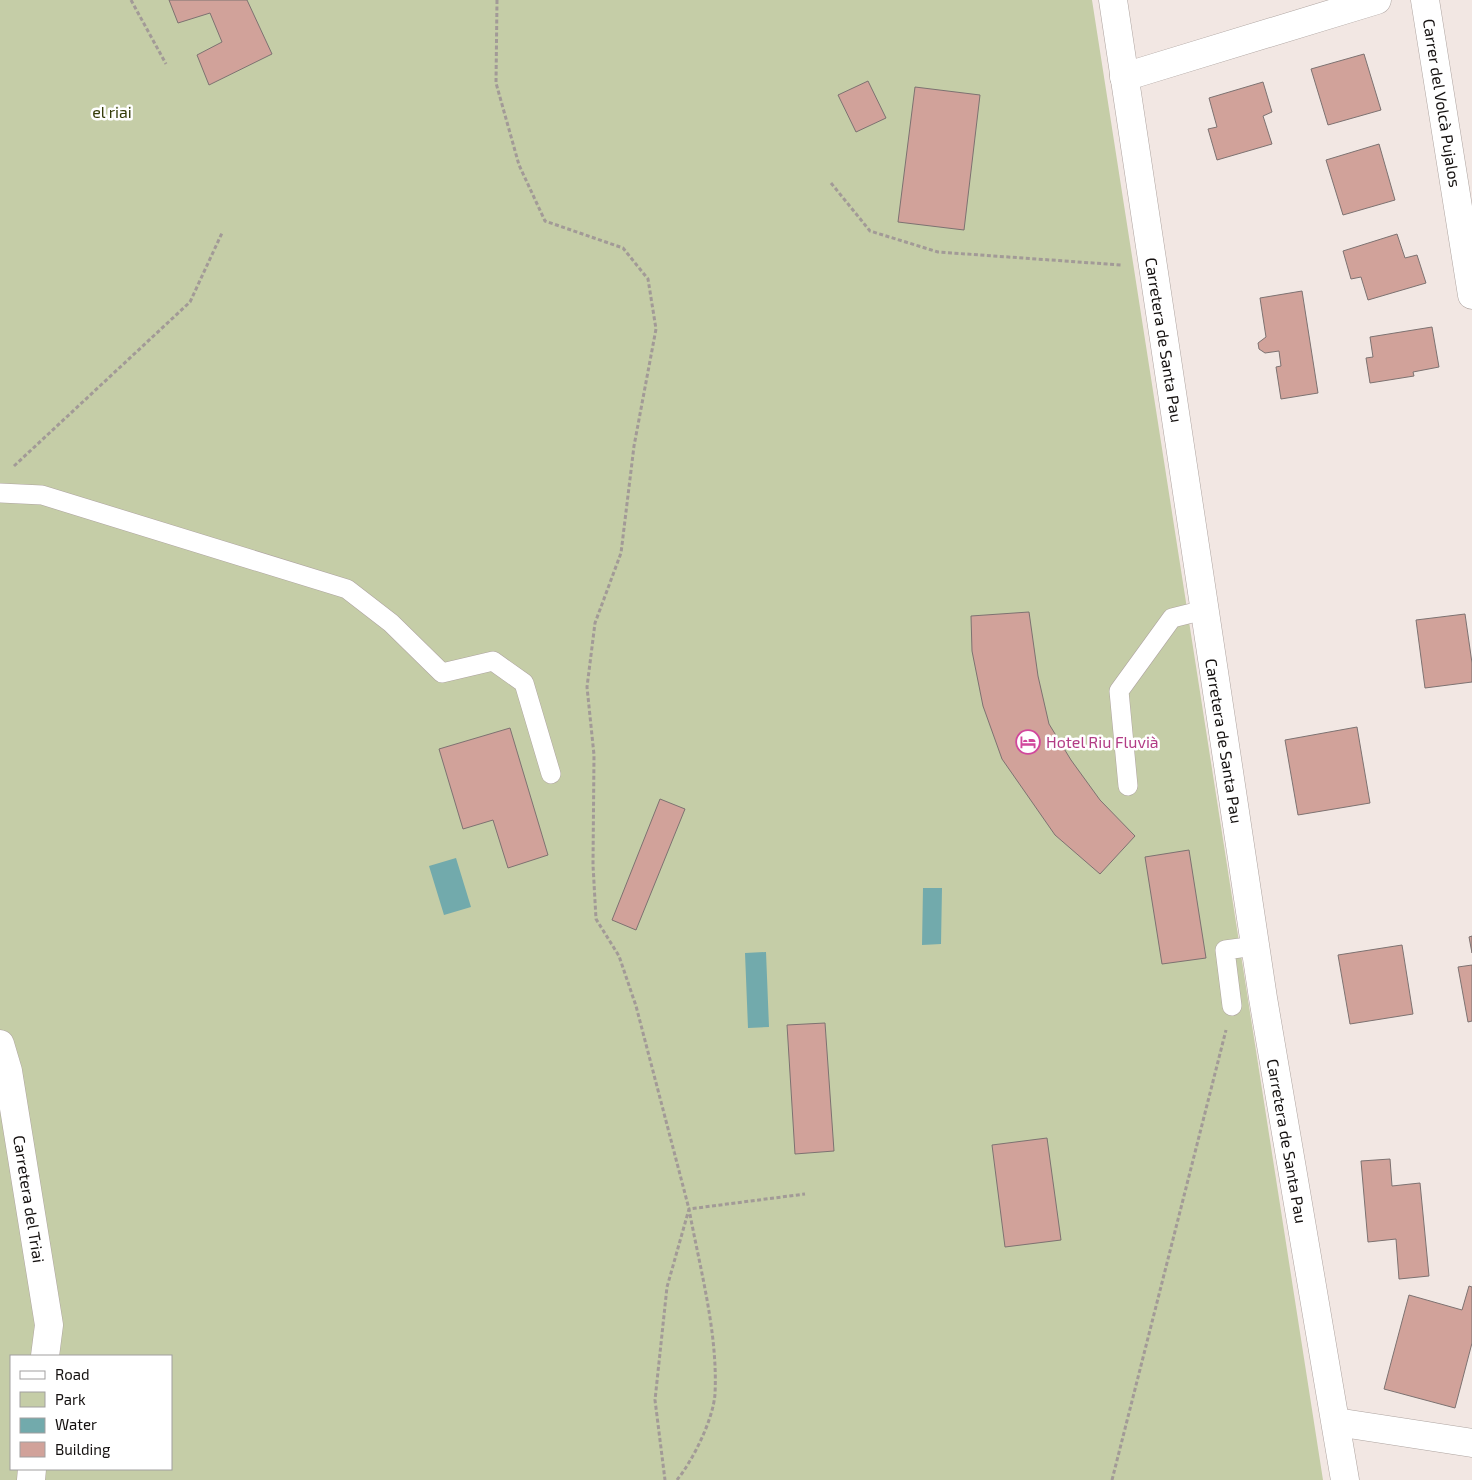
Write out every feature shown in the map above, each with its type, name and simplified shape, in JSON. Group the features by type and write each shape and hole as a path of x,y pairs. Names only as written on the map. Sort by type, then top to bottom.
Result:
{"main road":[{"name":"Carretera de Santa Pau","path":"1113,0 1255,946 1345,1480"},
{"path":"1124,77 1377,0"},
{"name":"Carrer del Volcà Pujalos","path":"1425,0 1472,295"},
{"name":"Carretera del Triai","path":"0,1044 8,1071 49,1324 45,1355"},
{"path":"1336,1422 1472,1443"}],"lane":[{"path":"0,493 42,495 347,589 391,623 442,673 493,661 524,683 550,774"},
{"path":"1128,786 1119,692 1172,618 1204,610"},
{"path":"1232,1006 1225,950 1255,946"}],"path":[{"path":"131,0 166,64"},
{"path":"497,0 496,82 519,165 545,221 623,248 648,279 656,329 634,446 621,553 595,623 587,687 594,756 593,865 596,919 619,956 636,1006 689,1210 712,1336 715,1395 701,1440 677,1480"},
{"path":"831,183 870,231 938,252 1153,267"},
{"path":"7,472 190,302 222,234"},
{"path":"1112,1480 1232,1006"},
{"path":"689,1210 805,1194"},
{"path":"665,1480 655,1400 668,1287 689,1210"}],"green space":[{"name":"el riai","path":"0,0 1092,0 1323,1480 0,1480"}],"water":[{"path":"456,858 471,907 444,915 429,866"},
{"path":"923,888 942,888 941,944 922,945"},
{"path":"766,952 769,1027 748,1028 745,953"}],"building":[{"path":"169,0 247,0 272,54 209,85 197,55 222,42 210,13 178,23"},
{"path":"1364,54 1381,110 1328,125 1311,69"},
{"path":"868,81 886,118 856,132 838,95"},
{"path":"1263,82 1272,112 1263,116 1272,144 1217,160 1208,129 1217,127 1209,98"},
{"path":"915,87 980,95 964,230 898,222"},
{"path":"1379,144 1395,200 1343,215 1326,160"},
{"path":"1397,234 1405,258 1417,255 1426,283 1368,300 1361,277 1351,279 1343,251"},
{"path":"1302,291 1318,393 1281,399 1276,367 1281,366 1279,351 1265,353 1259,349 1258,343 1266,337 1260,298"},
{"path":"1432,327 1439,367 1413,372 1414,376 1370,383 1366,358 1373,357 1370,337"},
{"name":"Hotel Riu Fluvià","path":"1029,612 1038,676 1049,724 1071,760 1100,800 1135,836 1100,874 1055,835 1002,759 983,706 972,651 971,616"},
{"path":"1465,614 1472,663 1472,682 1425,688 1416,620"},
{"path":"1357,727 1370,803 1298,815 1285,740"},
{"path":"510,728 548,855 508,868 493,820 463,829 439,749"},
{"path":"660,799 685,809 636,930 612,920"},
{"path":"1189,850 1206,958 1162,964 1145,857"},
{"path":"1472,936 1472,953 1469,937"},
{"path":"1402,945 1413,1014 1350,1024 1338,955"},
{"path":"1472,965 1472,1021 1468,1022 1458,967"},
{"path":"825,1023 834,1151 795,1154 787,1025"},
{"path":"1047,1138 1061,1240 1005,1247 992,1145"},
{"path":"1390,1159 1392,1186 1420,1183 1429,1276 1399,1279 1396,1239 1368,1242 1361,1161"},
{"path":"1469,1286 1472,1287 1472,1343 1455,1408 1384,1389 1409,1295 1462,1310"}],"place":[{"name":"Hotel Riu Fluvià","path":"1028,742"}]}
